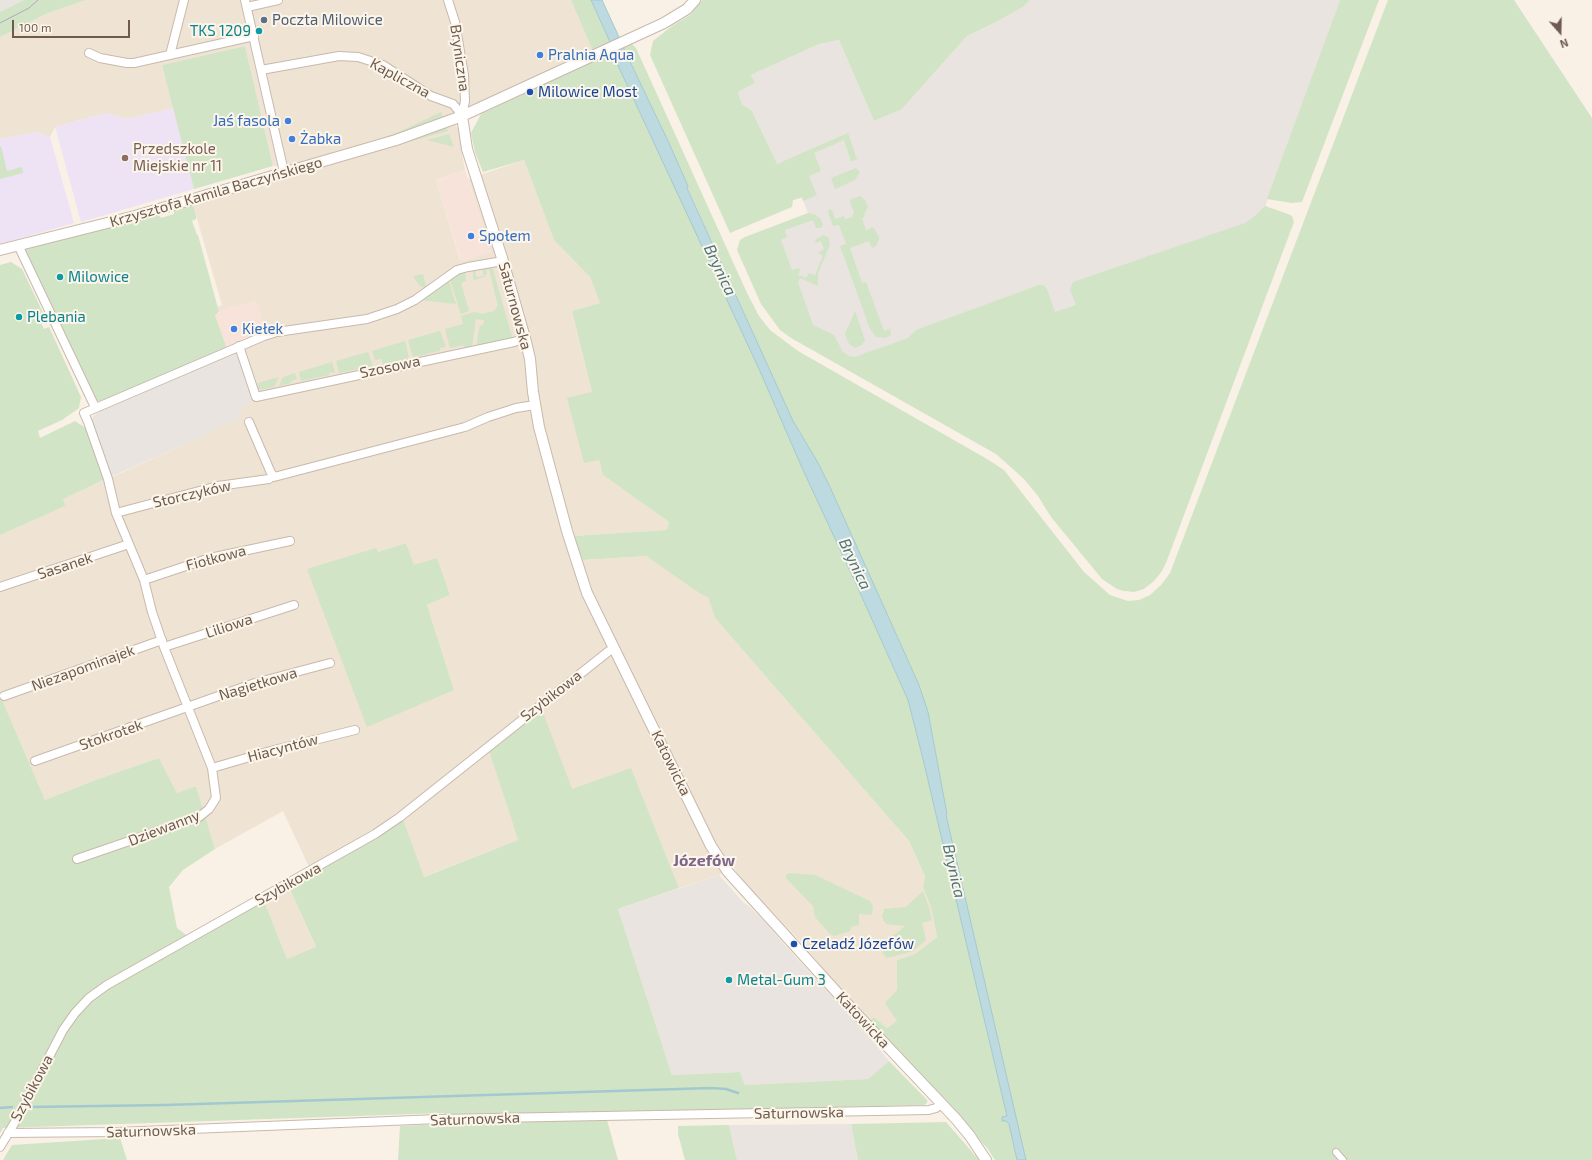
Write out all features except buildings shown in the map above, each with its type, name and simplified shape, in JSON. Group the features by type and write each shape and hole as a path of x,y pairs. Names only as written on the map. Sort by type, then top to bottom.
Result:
{"street":[{"path":"170,55 185,0"},
{"path":"278,0 246,3 284,172"},
{"name":"Bryniczna","path":"448,0 455,22 464,75 465,101 462,116"},
{"name":"Krzysztofa Kamila Baczyńskiego","path":"0,250 135,216 396,140 462,116 628,40 674,18 687,9 695,0"},
{"path":"89,53 100,58 127,63 254,36"},
{"name":"Kapliczna","path":"261,70 339,56 358,57 383,65 431,96 453,104 462,116"},
{"name":"Saturnowska","path":"462,116 467,149 503,261 525,338 530,359 535,405 550,471 571,545 587,593 614,649"},
{"path":"18,245 95,407 239,346 277,332 367,319 415,300 457,270 468,266 503,261"},
{"name":"Szosowa","path":"239,346 256,396 514,342 525,338"},
{"path":"249,422 272,478 464,427 516,408 535,405"},
{"name":"Dziewanny","path":"78,859 199,817 209,809 216,798 212,768 163,643 152,612 144,580 116,513 108,479 84,413 95,407"},
{"name":"Storczyków","path":"116,513 218,486 272,478"},
{"name":"Fiołkowa","path":"144,580 210,558 290,541"},
{"name":"Sasanek","path":"0,587 130,544"},
{"name":"Liliowa","path":"163,643 294,605"},
{"name":"Niezapominajek","path":"4,696 163,643"},
{"name":"Katowicka","path":"614,649 712,846 728,872 970,1136 986,1160"},
{"name":"Szybikowa","path":"0,1147 63,1030 75,1012 89,998 107,986 375,834 406,812 608,651 614,649"},
{"name":"Nagietkowa","path":"187,706 255,683 330,663"},
{"name":"Stokrotek","path":"35,761 174,713 187,706"},
{"name":"Hiacyntów","path":"212,768 274,750 355,730"},
{"name":"Saturnowska","path":"8,1133 118,1132 447,1119 929,1110 936,1108 941,1104"},
{"path":"1336,1152 1343,1160"}],"shaded area":[{"path":"0,0 24,0 0,12"},
{"path":"86,0 571,0 592,49 451,117 369,145 288,166 273,166 245,46 162,65 174,108 127,119 106,113 55,127 50,137 37,132 0,139 0,37 48,13"},
{"path":"1030,0 1340,0 1261,218 1081,306 854,365 810,341 771,232 810,218 802,198 793,200 752,111 742,104 738,92 755,83 751,75 819,44 839,40 874,121 902,109 967,36 1023,7"},
{"name":"Przedszkole Miejskie nr 11","path":"174,108 194,189 81,222 55,127 106,113 127,119"},
{"path":"450,124 455,125 461,136 461,148 465,170 436,180 460,260 491,252 468,179 524,160 554,240 590,277 600,303 572,311 592,392 585,462 599,460 603,475 669,522 667,530 573,536 583,560 646,556 708,597 715,618 909,841 925,876 923,887 931,907 937,937 915,954 897,960 897,1021 887,1028 874,1017 870,1020 861,1013 799,940 749,888 733,867 719,875 679,888 631,769 572,789 489,751 518,840 423,877 403,820 397,812 380,825 309,867 283,811 215,849 196,786 177,793 159,758 98,779 45,800 0,695 0,535 64,506 62,499 195,440 241,417 239,410 237,354 169,382 165,376 227,349 256,301 219,312 217,307 222,305 193,205","holes":["406,543 414,566 437,559 450,595 427,605 454,690 378,552"]},
{"path":"37,132 50,137 74,223 0,244 0,139"},
{"path":"465,170 491,252 461,262 436,180"},
{"path":"256,301 266,332 227,349 215,315 228,308"},
{"path":"237,353 253,396 250,404 239,410 241,417 195,440 110,477 91,424 93,416 101,411"},
{"name":"Metal-Gum 3","path":"719,875 744,903 765,922 868,1035 889,1061 868,1079 745,1085 740,1072 672,1075 618,909"},
{"path":"289,887 316,948 287,959 264,901"},
{"path":"851,1124 858,1160 737,1160 729,1125"}],"green space":[{"path":"24,0 86,0 48,13 0,37 0,12"},
{"path":"571,0 591,0 610,42 596,49 592,49"},
{"path":"702,0 1030,0 1023,7 967,36 902,109 874,121 839,40 819,44 751,75 755,83 738,92 742,104 752,111 777,164 848,133 857,160 851,161 844,140 814,153 821,171 809,176 817,195 803,201 802,197 793,200 792,207 730,233 650,55 653,41 672,26 690,15"},
{"path":"1340,0 1379,0 1302,202 1292,203 1267,199"},
{"path":"1388,0 1514,0 1592,118 1592,1160 1026,1160 946,815 928,712 919,685 830,487 817,461 793,421 687,187 688,186 669,143 623,47 632,44 636,48 747,293 759,316 770,330 798,351 1004,470 1084,572 1110,595 1128,601 1139,600 1150,595 1161,585 1170,573"},
{"path":"245,46 273,166 194,189 162,65"},
{"path":"613,52 759,369 803,470 908,700 1007,1116 1002,1117 1002,1121 1006,1121 1009,1124 1017,1160 995,1160 988,1149 870,1020 874,1017 887,1028 897,1021 885,1003 897,990 897,960 915,954 937,937 931,907 923,887 925,876 909,841 715,618 708,597 701,594 646,556 583,560 573,536 667,530 669,522 603,475 599,460 584,463 567,398 592,392 572,311 600,303 590,277 554,240 524,160 483,172 475,152 471,133 481,114"},
{"path":"441,112 443,118 379,141 379,139 401,131"},
{"path":"446,126 448,131 340,161"},
{"path":"449,134 454,147 427,140"},
{"path":"0,146 7,171 22,167 23,173 0,179"},
{"path":"856,168 860,172 855,180 835,189 831,178"},
{"path":"860,196 865,200 868,207 864,214 865,216 862,218 866,230 870,229 871,227 874,228 879,240 876,246 872,248 869,241 850,248 862,283 866,282 884,331 890,329 891,335 885,338 876,337 870,329 840,246 846,244 839,225 833,226 828,213 829,209 832,210 835,219 844,216 845,219 852,217 854,213 850,202 851,199"},
{"path":"191,204 193,205 196,216 196,219 192,221 198,235 219,312 215,315 227,349 103,403 96,400 24,250 25,248 157,213 161,218 174,214 174,208"},
{"path":"1265,206 1292,216 1294,222 1166,563 1154,581 1144,589 1134,592 1117,589 1102,579 1051,517 1038,496 1024,479 996,454 791,338 780,330 761,304 737,250 740,240 745,237 808,213 814,214 820,218 823,225 821,228 816,228 813,220 785,230 787,237 781,240 792,270 799,268 800,270 798,275 806,278 809,273 815,275 823,256 818,253 824,249 821,241 816,243 815,240 823,235 828,237 830,243 818,273 818,286 800,278 798,282 813,325 834,335 843,352 849,356 855,357 908,338 916,330 1039,285 1043,285 1047,289 1055,312 1076,305 1070,290 1073,282 1245,223"},
{"path":"11,262 22,269 46,319 41,321 42,325 44,329 49,327 81,397 79,408 62,420 38,431 40,438 75,421 87,429 106,479 63,499 65,506 0,535 0,265"},
{"path":"492,266 513,340 478,346 477,341 479,329 480,326 483,325 484,320 476,319 472,346 465,348 464,345 450,348 445,329 463,324 461,316 475,312 482,314 494,311 498,306 489,269 486,270 487,273 484,277 474,280 473,278 473,269 478,268 479,270 475,271 476,277 484,276 482,269"},
{"path":"465,271 466,281 461,283 469,311 461,314 449,277"},
{"path":"423,274 427,289 420,286 413,276"},
{"path":"448,278 456,304 419,300"},
{"path":"855,311 865,340 862,345 855,348 849,344 845,334"},
{"path":"440,331 446,347 440,348 440,351 413,357 408,340"},
{"path":"405,341 409,358 383,364 381,359 375,360 372,351"},
{"path":"368,352 373,366 339,373 336,361"},
{"path":"332,362 335,372 329,373 329,375 301,381 299,372"},
{"path":"295,373 297,379 291,381 291,383 279,386 283,377"},
{"path":"279,377 274,387 258,390 258,383"},
{"path":"406,543 414,565 437,558 450,595 427,605 454,690 367,727 307,569 376,548 378,552"},
{"path":"0,695 45,800 98,779 159,758 177,793 196,786 215,849 183,870 169,887 177,928 194,941 264,901 287,959 316,947 289,887 385,833 403,820 424,877 518,840 489,751 542,710 572,789 631,768 679,888 618,909 672,1075 740,1072 745,1085 868,1079 889,1061 927,1100 927,1103 924,1105 841,1107 607,1120 618,1160 398,1160 400,1126 445,1124 444,1113 3,1128 0,1133"},
{"path":"790,873 815,875 870,901 873,906 872,915 859,914 859,925 851,927 850,931 834,936 830,934 815,917 813,906 786,878 786,875"},
{"path":"923,891 932,920 922,923 926,940 913,951 887,958 883,954 882,948 884,943 905,926 886,924 882,917 884,909 906,907"},
{"path":"946,1122 979,1160 858,1160 851,1124"},
{"path":"729,1125 737,1160 685,1160 678,1134 678,1126"},
{"path":"120,1138 127,1160 3,1160 12,1145"}],"water":[{"path":"591,0 602,0 619,37 610,42"},
{"name":"Brynica","path":"623,47 669,143 688,186 687,188 793,421 817,461 830,487 919,685 928,712 946,815 1026,1160 1017,1160 1009,1124 1006,1121 1002,1121 1002,1117 1007,1116 908,700 803,470 759,369 615,59 613,52"}],"waterway":[{"path":"31,1107 166,1105 711,1088 726,1089 738,1093"},
{"path":"0,1108 12,1107"}],"tram line":[{"path":"0,23 29,8 38,0"}],"place":[{"name":"Poczta Milowice","path":"264,20"},
{"name":"TKS 1209","path":"259,31"},
{"name":"Pralnia Aqua","path":"540,55"},
{"name":"Milowice Most","path":"530,92"},
{"name":"Jaś fasola","path":"288,121"},
{"name":"Żabka","path":"292,139"},
{"name":"Przedszkole Miejskie nr 11","path":"125,158"},
{"name":"Społem","path":"471,236"},
{"name":"Milowice","path":"60,277"},
{"name":"Plebania","path":"19,317"},
{"name":"Kiełek","path":"234,329"},
{"name":"Czeladź Józefów","path":"794,944"},
{"name":"Metal-Gum 3","path":"729,980"}],"district":[{"name":"Józefów","path":"704,861"}]}
